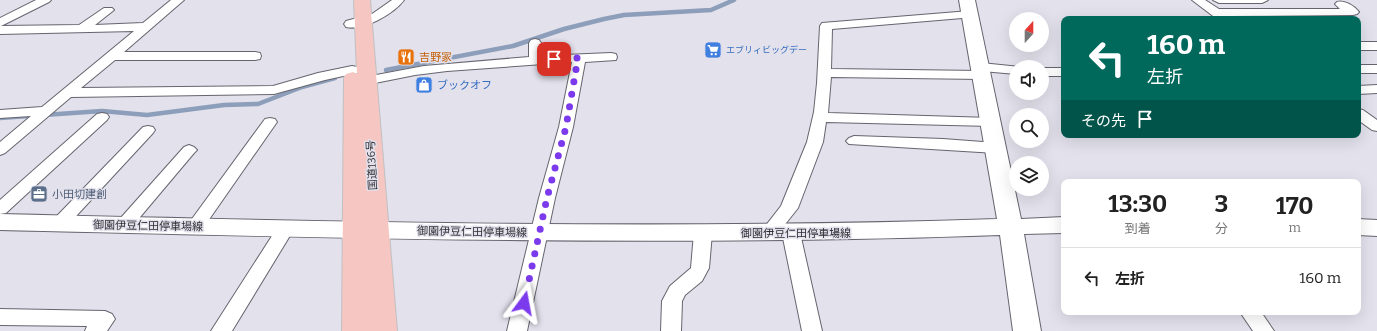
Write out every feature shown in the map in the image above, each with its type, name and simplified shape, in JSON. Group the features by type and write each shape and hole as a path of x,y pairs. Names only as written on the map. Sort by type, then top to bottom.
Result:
{"highway":[{"name":"国道136号","path":"350,0 356,23 366,231 383,331"},
{"name":"国道136号","path":"356,23 362,0"},
{"name":"国道136号","path":"356,331 366,231"}],"main road":[{"path":"969,8 1011,228 1027,331"},
{"name":"御園伊豆仁田停車場線","path":"0,222 366,231 703,233 885,232 1061,225"},
{"path":"1361,227 1377,228"}],"street":[{"path":"0,23 45,0"},
{"path":"0,150 178,0"},
{"path":"356,23 385,13 398,0"},
{"path":"1198,0 1221,16 1353,12 1341,4"},
{"path":"1219,0 1262,0"},
{"path":"812,331 780,233 814,142 819,117 824,73 826,26 969,8"},
{"path":"82,29 108,10"},
{"path":"0,30 145,27"},
{"path":"535,43 535,60"},
{"path":"1361,46 1377,46"},
{"path":"111,56 255,56"},
{"path":"68,93 274,90 323,76 358,78 535,60 611,57"},
{"path":"517,331 566,127 578,58"},
{"path":"1361,69 1377,69"},
{"path":"824,73 1009,70"},
{"path":"1049,72 1061,72"},
{"path":"1361,90 1377,89"},
{"path":"0,114 47,111"},
{"path":"1361,115 1377,127"},
{"path":"0,209 102,117"},
{"path":"819,117 991,122"},
{"path":"195,227 270,122"},
{"path":"60,223 148,130"},
{"path":"854,141 943,144 996,148"},
{"path":"124,225 190,150"},
{"path":"221,331 285,229"},
{"path":"671,331 672,301 677,291 695,276 700,268 703,233"},
{"path":"1252,315 1264,331"},
{"path":"0,317 105,319 95,331"}],"waterway":[{"path":"386,70 513,46 564,29 604,19 624,15 711,10 734,0"},
{"path":"0,118 102,111 147,115 224,105 258,104 302,87 335,78"}],"place":[{"name":"エブリィビッグデー","path":"713,50"},
{"name":"吉野家","path":"406,57"},
{"name":"ブックオフ","path":"424,85"},
{"name":"小田切建創","path":"39,194"}],"route":[{"path":"524,303 547,198 566,127 578,58 554,59"}]}
